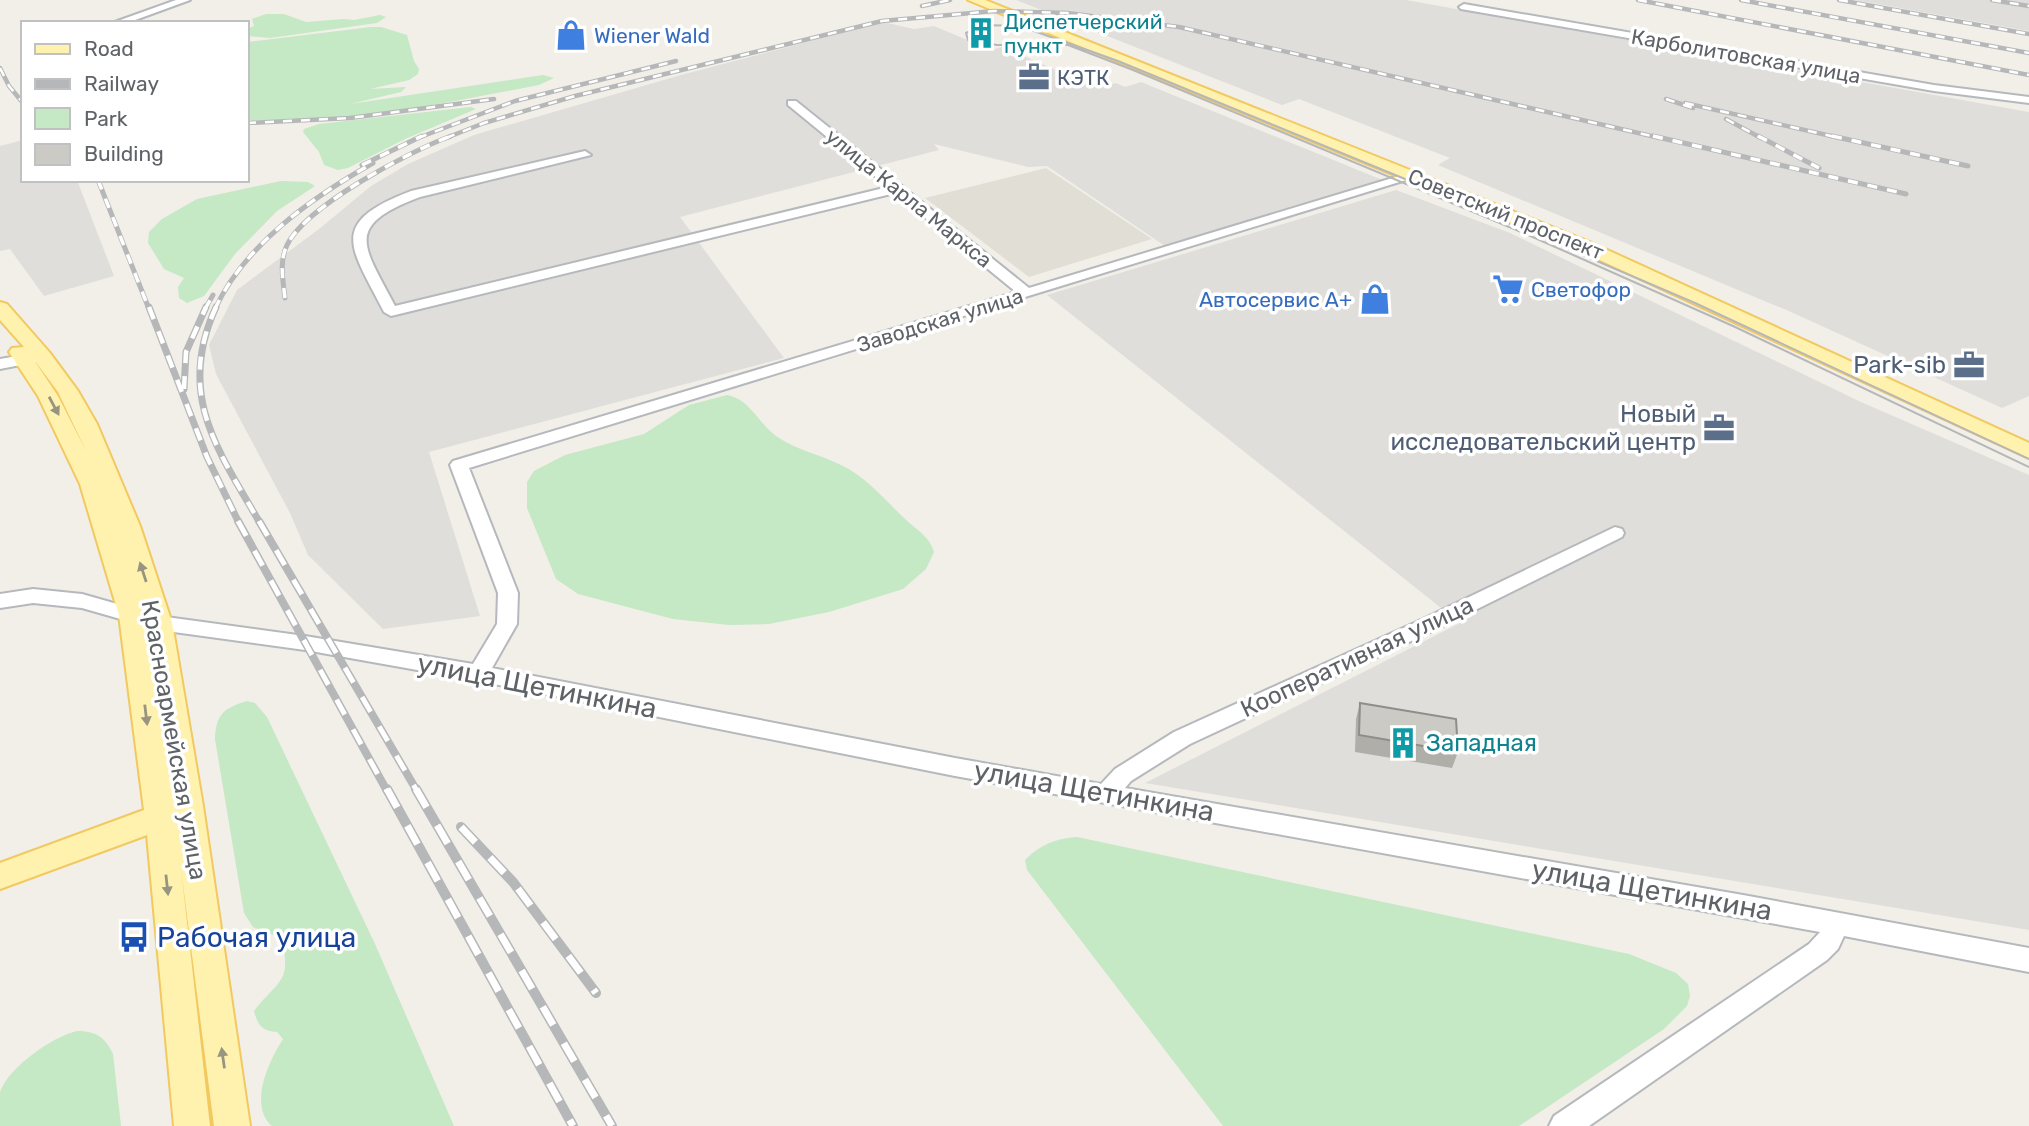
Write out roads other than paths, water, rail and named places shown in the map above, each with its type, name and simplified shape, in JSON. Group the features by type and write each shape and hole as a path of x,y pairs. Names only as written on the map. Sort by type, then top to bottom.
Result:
{"main road":[{"name":"Советский проспект","path":"974,0 1639,262 2029,442"},
{"name":"Советский проспект","path":"986,0 1417,174 1644,272 2029,451"},
{"name":"Красноармейская улица","path":"0,308 34,358 91,484 132,615 174,812 232,1126"},
{"name":"Красноармейская улица","path":"0,330 68,391 103,461 128,526 159,623 174,812 192,1126"},
{"path":"0,876 174,812"}],"street":[{"path":"123,21 185,0"},
{"name":"Карболитовская улица","path":"1464,7 1934,88 1987,92 2029,100"},
{"name":"улица Карла Маркса","path":"792,103 1027,293"},
{"path":"586,155 416,194 369,216 359,230 360,247 391,312 896,189"},
{"name":"Заводская улица","path":"479,673 507,624 508,593 459,466 1417,174"},
{"path":"0,364 34,358"},
{"name":"Кооперативная улица","path":"1107,793 1123,775 1182,738 1430,624 1615,533"},
{"path":"0,601 44,596 82,601 132,615"},
{"name":"улица Щетинкина","path":"132,615 159,623 305,643 479,673 955,767 1836,923 2029,960"},
{"path":"1564,1126 1818,952 1829,941 1836,923"}],"tram line":[{"path":"2029,459 1695,303 1405,179 1118,61 1020,26 984,25 966,33 968,40 997,45 1068,45 1133,70 1526,234 1733,326 2029,467"}],"railway":[{"path":"922,6 950,0"},
{"path":"1638,0 2029,75"},
{"path":"1741,0 2029,53"},
{"path":"1839,0 2029,34"},
{"path":"1992,0 2029,6"},
{"path":"446,138 484,123 575,96 882,21 994,11 1067,13 1179,27 1660,138"},
{"path":"418,138 515,101 676,61"},
{"path":"0,68 9,86 21,101"},
{"path":"248,123 350,118 494,99"},
{"path":"1666,99 1693,108"},
{"path":"1685,103 1840,138"},
{"path":"1726,119 1761,138"},
{"path":"362,165 422,136"},
{"path":"285,298 283,258 287,245 298,230 336,197 386,167 451,136"},
{"path":"1653,136 1906,194"},
{"path":"1758,136 1819,168"},
{"path":"1832,136 1968,166"},
{"path":"216,307 228,285 262,243 327,191 373,163"},
{"path":"99,182 149,309"},
{"path":"206,308 213,295"},
{"path":"149,307 207,457 238,521"},
{"path":"216,307 205,338 200,367 201,394 217,445 260,523"},
{"path":"184,389 186,352 206,308"},
{"path":"238,521 387,791"},
{"path":"259,521 417,791"},
{"path":"387,789 573,1126"},
{"path":"416,789 612,1126"},
{"path":"461,827 513,882 596,993"}],"place":[{"name":"Диспетчерский пункт","path":"981,33"},
{"name":"Wiener Wald","path":"571,35"},
{"name":"КЭТК","path":"1034,77"},
{"name":"Светофор","path":"1508,289"},
{"name":"Автосервис А+","path":"1375,299"},
{"name":"Park-sib","path":"1969,365"},
{"name":"Новый исследовательский центр","path":"1719,428"},
{"name":"Западная","path":"1403,743"},
{"name":"Рабочая улица","path":"134,937"}]}
